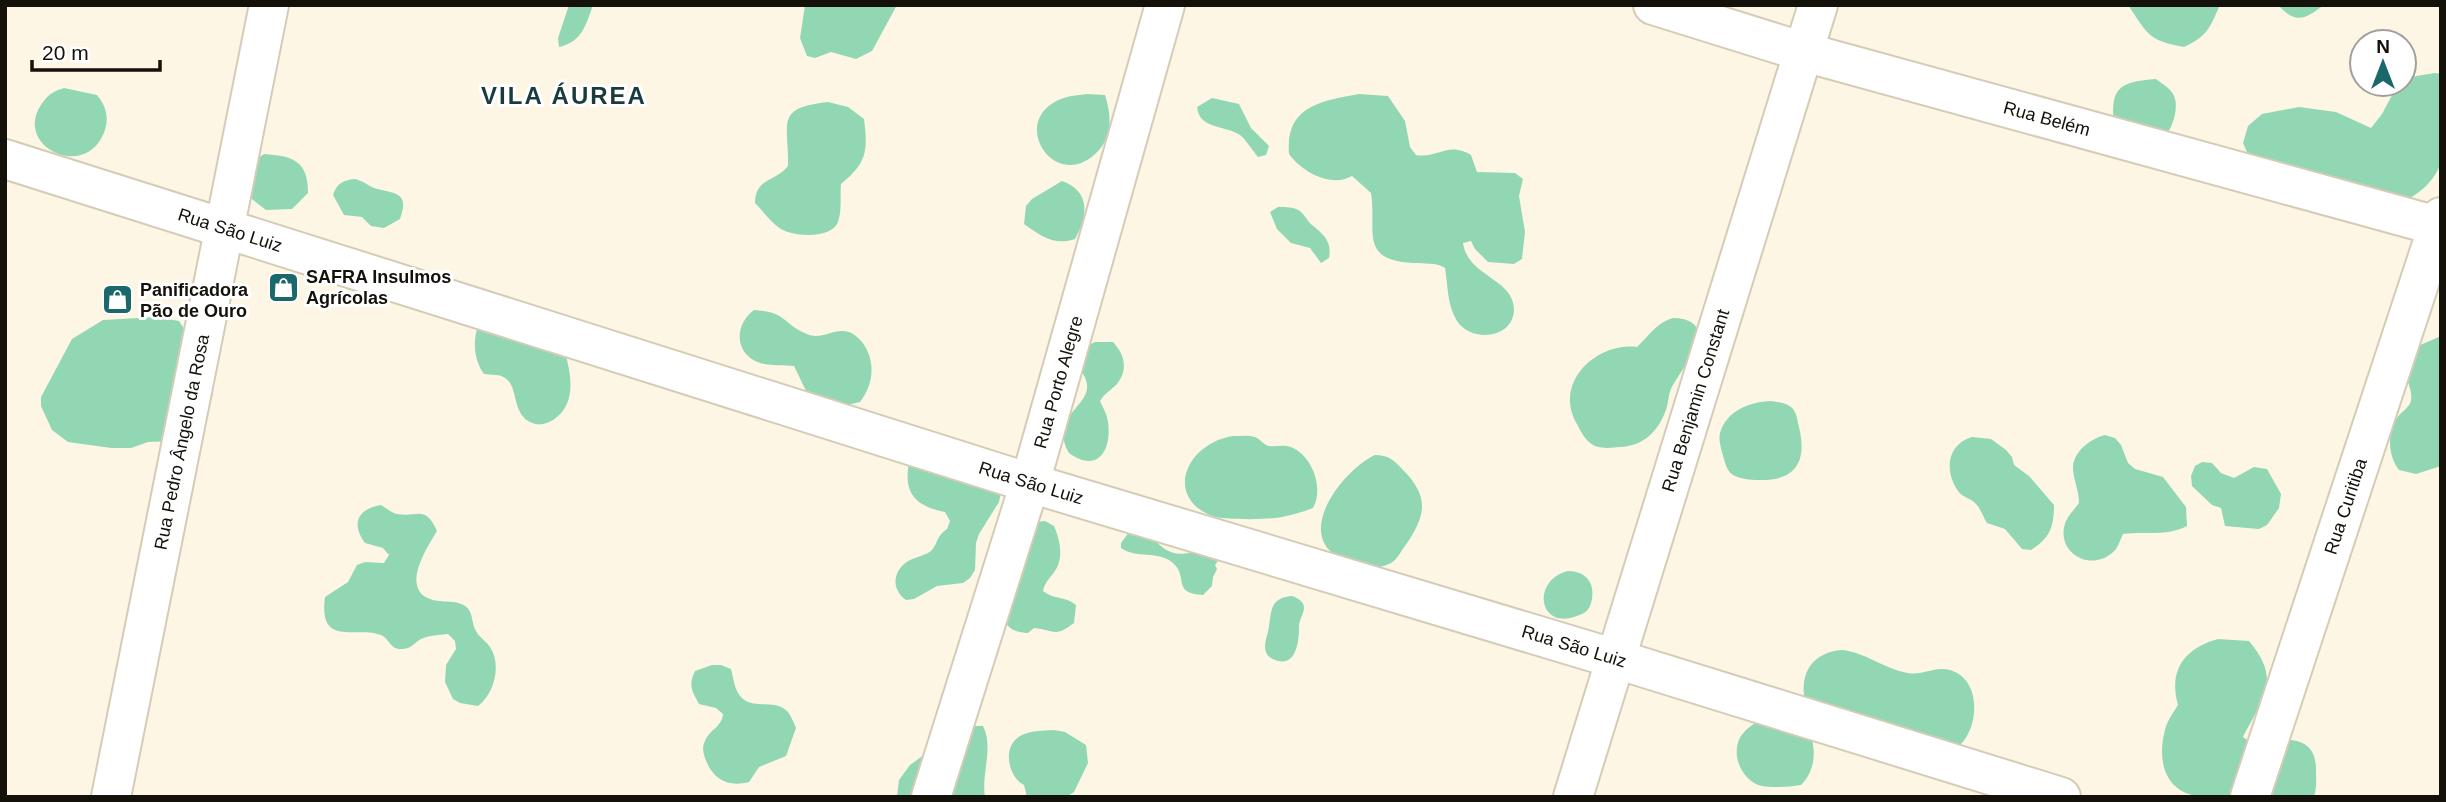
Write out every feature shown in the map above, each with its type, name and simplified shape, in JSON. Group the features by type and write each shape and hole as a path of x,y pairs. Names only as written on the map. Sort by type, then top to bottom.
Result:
{"street":[{"name":"Rua Pedro Ângelo da Rosa","path":"111,797 269,5"},
{"name":"Rua Porto Alegre","path":"930,797 1030,483 1166,5"},
{"name":"Rua Belém","path":"1653,5 1804,51 2440,224"},
{"name":"Rua Benjamin Constant","path":"1573,797 1818,5"},
{"name":"Rua São Luiz","path":"5,159 1030,483 1616,659 2062,797"},
{"name":"Rua Curitiba","path":"2250,797 2440,224"}],"green space":[{"path":"569,5 593,5 578,37 559,47 558,38"},
{"path":"805,5 897,5 872,51 856,59 831,52 815,58 807,56 800,38"},
{"path":"2128,5 2220,5 2207,30 2184,47 2155,38 2140,23"},
{"path":"2278,5 2324,5 2300,18 2290,15"},
{"path":"2441,74 2441,162 2424,188 2397,204 2250,159 2243,143 2248,126 2262,114 2299,107 2336,112 2371,128 2391,98 2418,98 2418,76"},
{"path":"2156,79 2170,90 2176,104 2171,128 2165,136 2114,124 2114,102 2120,89 2134,82"},
{"path":"64,88 97,95 106,114 103,135 93,149 80,155 66,156 53,152 42,143 36,131 36,117 43,102 52,93"},
{"path":"1087,94 1105,95 1110,124 1104,144 1083,162 1068,165 1054,160 1044,150 1038,137 1038,123 1045,109 1061,99"},
{"path":"1359,94 1388,96 1405,121 1410,147 1416,155 1424,156 1449,150 1463,151 1471,155 1477,172 1515,173 1523,179 1519,196 1525,232 1522,259 1514,264 1488,262 1471,241 1463,243 1473,263 1499,283 1512,299 1512,319 1500,332 1481,335 1463,328 1454,315 1450,302 1445,268 1434,264 1396,261 1377,250 1372,231 1371,193 1352,176 1335,180 1317,176 1301,167 1289,154 1289,138 1299,116 1319,103"},
{"path":"1212,98 1239,104 1251,128 1269,146 1266,155 1258,157 1240,135 1202,119 1197,107"},
{"path":"828,102 848,107 864,119 864,156 861,163 841,184 840,213 834,228 819,234 791,233 778,227 755,203 756,195 763,184 788,166 787,128 792,114 799,108"},
{"path":"264,154 290,159 305,173 308,193 292,209 266,210 248,196 257,159"},
{"path":"354,179 398,195 403,203 400,219 384,228 371,226 362,217 344,215 333,195 341,183"},
{"path":"1062,181 1078,191 1084,206 1083,222 1079,231 1075,239 1067,241 1042,236 1024,224 1026,206 1032,199"},
{"path":"1278,207 1301,212 1326,239 1329,258 1321,263 1310,248 1291,243 1277,229 1270,212"},
{"path":"754,310 773,313 812,336 844,331 856,336 867,349 872,372 868,388 860,402 843,406 809,397 794,366 764,364 751,359 741,346 740,331 747,316"},
{"path":"156,317 179,321 213,375 213,394 208,411 197,425 175,441 148,442 131,448 68,442 52,430 41,406 41,397 72,339 103,320"},
{"path":"1673,318 1692,323 1697,329 1698,339 1693,353 1671,388 1659,425 1643,441 1636,444 1610,448 1593,445 1582,433 1571,409 1570,394 1575,380 1594,358 1622,347 1637,347 1658,326"},
{"path":"479,324 561,340 570,372 570,394 567,404 553,420 537,424 525,419 509,382 501,376 484,374 475,350 475,336"},
{"path":"2441,336 2441,466 2416,474 2399,470 2391,451 2390,437 2397,418 2411,401 2403,368 2418,346"},
{"path":"1095,342 1113,342 1120,352 1124,367 1117,384 1100,401 1108,422 1108,442 1105,450 1095,460 1088,461 1069,453 1064,439 1064,427 1086,392 1087,383 1081,371 1087,346"},
{"path":"1771,401 1789,406 1796,414 1802,449 1797,466 1784,476 1774,479 1752,480 1735,476 1728,469 1720,446 1723,425 1740,409"},
{"path":"2105,435 2115,438 2128,463 2135,469 2163,477 2186,507 2187,526 2163,533 2123,534 2112,553 2093,561 2076,555 2069,549 2064,532 2067,518 2079,503 2073,463 2075,457 2083,447"},
{"path":"1233,436 1253,436 1267,445 1288,446 1299,451 1311,465 1317,483 1313,508 1282,517 1247,519 1212,516 1197,507 1188,496 1185,484 1193,459 1203,449"},
{"path":"1972,437 1991,439 2006,450 2014,465 2029,476 2054,505 2050,531 2043,541 2031,550 2022,549 2005,529 1987,523 1978,506 1960,493 1954,483 1950,459 1957,446"},
{"path":"911,454 1001,493 999,502 979,534 975,570 970,578 963,583 937,586 914,599 906,600 896,585 900,568 910,560 931,551 950,521 945,512 916,500 908,476"},
{"path":"1375,455 1384,456 1397,463 1418,489 1422,507 1412,535 1395,560 1385,566 1365,570 1331,552 1323,540 1321,526 1324,512 1341,483 1364,461"},
{"path":"2202,462 2212,463 2221,473 2234,478 2254,467 2267,469 2281,494 2279,508 2267,525 2259,529 2225,526 2221,508 2212,505 2192,486 2191,476 2195,466"},
{"path":"381,505 397,514 424,515 437,531 418,569 418,588 423,595 433,600 462,604 466,607 476,631 494,654 496,670 492,687 478,706 453,699 445,682 446,665 456,649 455,641 448,634 427,637 408,648 398,649 381,635 341,632 327,623 324,613 325,597 348,582 357,565 365,562 384,563 389,555 383,548 365,543 358,530 362,514"},
{"path":"1045,521 1054,526 1060,555 1058,566 1043,591 1076,605 1074,623 1058,632 1034,628 1028,633 1017,631 1005,622 1026,523"},
{"path":"1147,530 1160,545 1172,553 1205,548 1220,558 1215,565 1217,569 1212,586 1203,595 1193,594 1184,588 1178,568 1167,559 1121,548 1121,543 1129,532"},
{"path":"1568,571 1584,575 1593,593 1590,606 1584,613 1562,619 1547,610 1545,592 1556,576"},
{"path":"1284,597 1299,599 1304,606 1297,645 1288,660 1275,660 1268,655 1265,648 1271,613 1275,603"},
{"path":"2218,639 2249,641 2265,667 2266,689 2243,737 2250,742 2293,740 2309,748 2316,769 2314,797 2200,797 2186,793 2170,781 2162,752 2166,727 2178,705 2175,681 2178,671 2182,662 2196,648"},
{"path":"1842,650 1908,673 1944,669 1960,675 1968,683 1974,705 1971,729 1965,739 1958,747 1805,701 1804,682 1810,666 1823,655"},
{"path":"712,665 731,669 736,689 748,702 782,707 796,728 786,756 759,767 749,782 736,784 719,778 710,769 704,755 705,741 723,714 716,708 699,704 691,684 695,671"},
{"path":"1763,717 1810,732 1813,746 1812,766 1801,785 1762,786 1743,772 1737,758 1738,743 1746,730"},
{"path":"964,726 983,726 986,734 985,797 897,797 899,780 910,765"},
{"path":"1054,730 1065,732 1086,745 1088,763 1074,792 1066,797 1027,797 1024,785 1015,777 1010,765 1011,745 1023,734"}],"place":[{"name":"SAFRA Insulmos Agrícolas","path":"283,287"},
{"name":"Panificadora Pão de Ouro","path":"117,300"}],"district":[{"name":"VILA ÁUREA","path":"564,95"}]}
